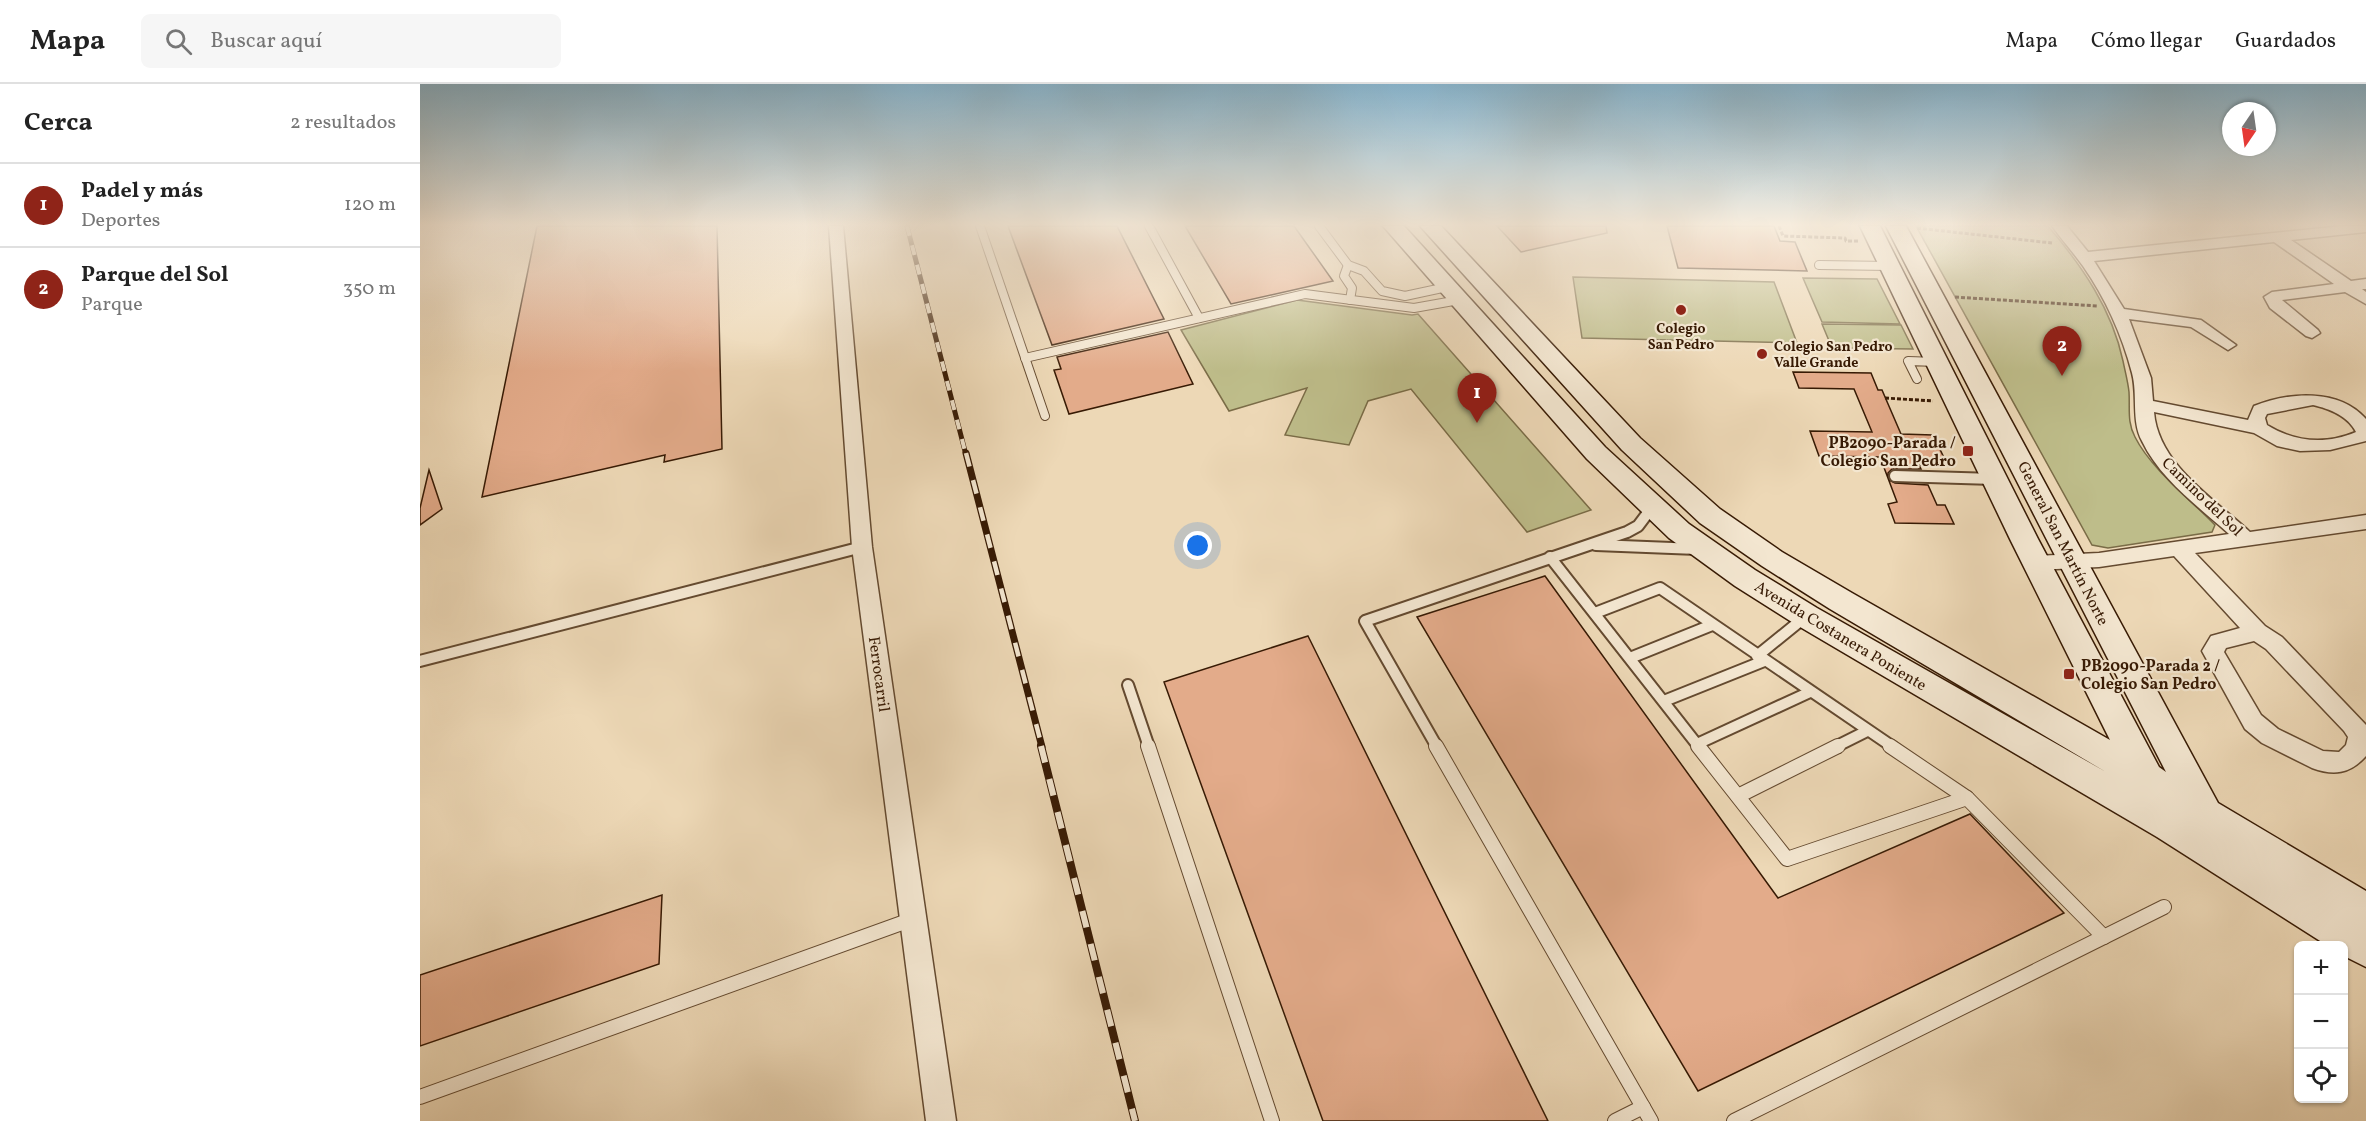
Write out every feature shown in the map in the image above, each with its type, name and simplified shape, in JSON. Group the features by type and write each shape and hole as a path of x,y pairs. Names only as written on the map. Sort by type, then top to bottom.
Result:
{"street":[{"name":"Ferrocarril","path":"840,274 862,547 941,1121"},
{"name":"Avenida Costanera Poniente","path":"1436,274 1596,453 1679,531 1705,550 1806,616 2014,718 2145,777 2366,911"},
{"name":"Avenida Costanera Poniente","path":"1475,274 1631,444 1710,516 1772,559 1841,601 2170,826 2230,861 2366,948"},
{"name":"General San Martín Norte","path":"1893,274 1927,370 1994,479 2170,826"},
{"name":"General San Martín Norte","path":"1929,274 2074,562 2230,861"},
{"name":"Camino del Sol","path":"2095,274 2119,311 2136,357 2143,382 2149,440 2164,461 2247,540"},
{"path":"2333,274 2366,299"},
{"path":"2312,333 2276,305 2272,297 2366,284"},
{"path":"2119,311 2195,323 2228,345"},
{"path":"2145,405 2259,428 2290,444 2304,446 2357,439 2366,434 2363,424 2350,414 2331,404 2313,400 2270,406 2260,410 2256,418 2259,428"},
{"path":"2036,563 2074,562 2180,550 2366,522"},
{"path":"2180,550 2257,632 2274,643 2352,723 2360,735 2357,750 2344,762 2320,761 2270,736 2253,722 2215,658 2214,651 2219,642 2257,632"}],"lane":[{"path":"996,274 1045,417"},
{"path":"1175,274 1199,318"},
{"path":"1345,274 1352,288 1350,300"},
{"path":"1367,274 1377,288 1394,295 1453,293"},
{"path":"1025,358 1305,294 1418,308 1453,293"},
{"path":"1895,476 1994,479"},
{"path":"1651,1121 1365,621 1590,545 1638,526 1653,506"},
{"path":"1590,545 1705,550"},
{"path":"420,661 862,547"},
{"path":"1551,557 1787,859 1967,798"},
{"path":"1595,613 1660,588 1967,798 2104,937"},
{"path":"1664,701 1761,659 1806,616"},
{"path":"1630,658 1712,625"},
{"path":"1128,685 1272,1121"},
{"path":"1696,744 1810,692"},
{"path":"1738,796 1867,731"},
{"path":"1734,1121 2164,906"},
{"path":"420,1097 913,919"},
{"path":"1615,1121 1643,1107"}],"path":[{"path":"1952,297 2008,301 2042,300 2119,311"},
{"path":"1885,398 1941,401"}],"shaded area":[{"path":"1943,274 2085,274 2094,289 2118,342 2129,392 2130,421 2135,437 2161,472 2215,525 2212,532 2108,548 2092,545"},
{"name":"Colegio San Pedro","path":"1573,277 1774,282 1797,343 1582,338"},
{"path":"1803,278 1877,279 1900,324 1822,322"},
{"path":"1297,300 1418,314 1591,510 1527,532 1411,389 1368,401 1349,445 1285,435 1307,388 1229,411 1181,330"},
{"path":"1822,324 1901,325 1913,349 1832,348"}],"building":[{"path":"527,274 718,274 722,449 664,462 665,455 482,497"},
{"path":"1026,274 1141,274 1164,319 1052,345"},
{"path":"1214,274 1328,274 1333,281 1231,304"},
{"path":"1168,332 1193,384 1069,414 1054,370 1061,369 1057,357"},
{"path":"1793,372 1871,373 1878,390 1882,390 1901,434 1933,435 1948,466 1919,465 1921,469 1892,469 1888,473 1889,480 1895,483 1928,485 1937,505 1945,505 1954,524 1895,523 1888,504 1897,502 1880,457 1819,456 1810,431 1872,432 1854,389 1799,388"},
{"path":"429,470 442,509 420,525 420,508"},
{"path":"1545,576 1778,898 1970,814 2064,913 1698,1091 1417,617"},
{"path":"1308,636 1548,1121 1323,1121 1164,682"},
{"path":"662,895 659,964 420,1046 420,975"}],"railway":[{"path":"919,274 966,455"},
{"path":"966,453 1042,747"},
{"path":"1041,746 1135,1121"}],"place":[{"name":"Colegio San Pedro","path":"1681,310"},
{"name":"Colegio San Pedro Valle Grande","path":"1762,354"},
{"name":"Parque del Sol","path":"2062,376"},
{"name":"Padel y más","path":"1477,423"},
{"name":"PB2090-Parada / Colegio San Pedro","path":"1968,451"},
{"name":"PB2090-Parada 2 / Colegio San Pedro","path":"2069,674"}]}
